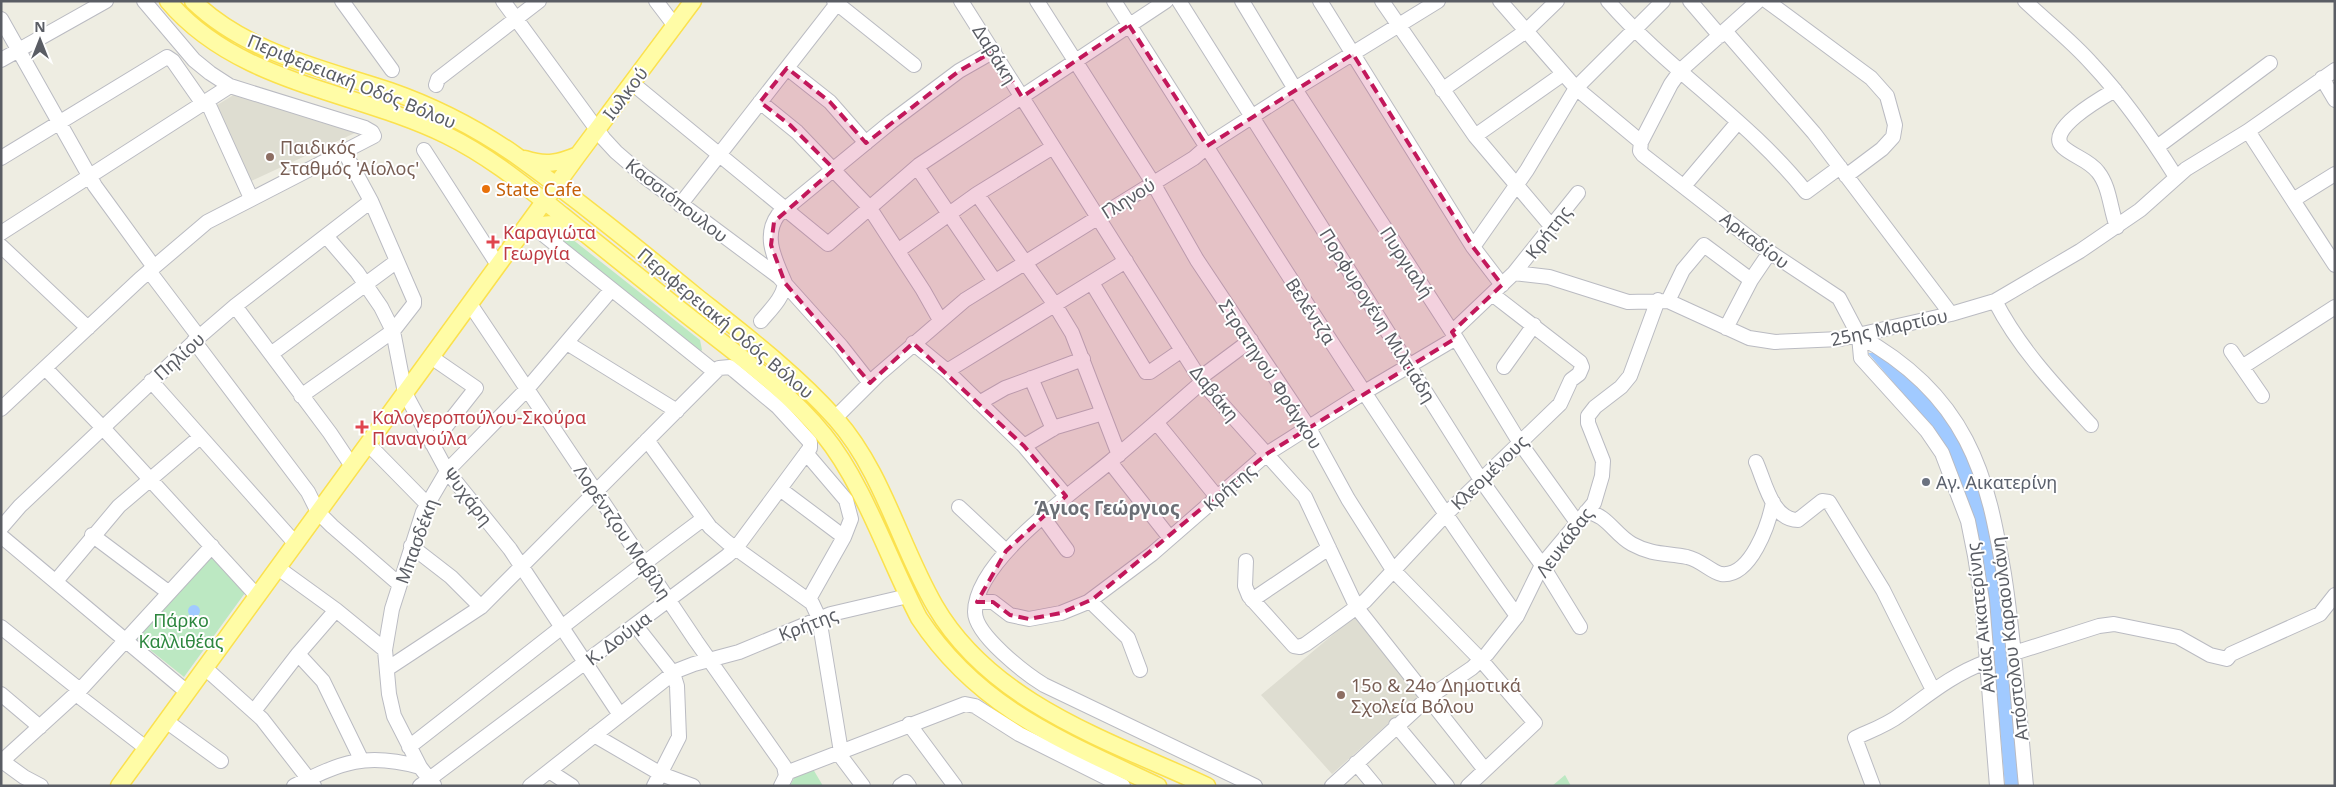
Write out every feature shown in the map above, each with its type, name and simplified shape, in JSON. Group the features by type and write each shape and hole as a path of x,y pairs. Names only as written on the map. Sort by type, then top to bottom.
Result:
{"main road":[{"name":"Περιφερειακή Οδός Βόλου","path":"168,1 194,27 236,56 275,74 415,120 479,152 545,201 787,396 824,435 846,467 919,618 947,656 994,700 1055,736 1158,786"},
{"name":"Περιφερειακή Οδός Βόλου","path":"193,1 219,24 256,46 293,61 392,92 436,110 518,157 556,185 774,359 816,397 835,418 867,465 934,605 952,632 977,659 1022,697 1065,720 1207,786"},
{"name":"Ιωλκού","path":"119,786 556,185 693,1"},
{"path":"518,157 538,163 554,164 578,155"},
{"path":"519,236 534,227 550,224 566,227 604,249"}],"street":[{"path":"1,60 84,7 106,1"},
{"path":"1,410 46,370 151,269 207,222 374,136 372,132 365,128 230,86 210,74 194,60 144,1"},
{"path":"342,1 392,70"},
{"name":"Κασσιόπουλου","path":"503,1 597,130 616,152 680,204 784,282 841,346 870,383"},
{"path":"436,85 438,79 539,1"},
{"path":"656,1 675,26"},
{"name":"Δαβάκη","path":"961,1 1201,380 1268,453 1305,497 1356,608 1485,770"},
{"name":"Στρατηγού Φράγκου","path":"1037,1 1152,183 1197,260 1309,428 1348,499 1393,570 1482,660 1535,723 1485,770"},
{"name":"Βελέντζα","path":"1114,1 1208,146 1363,393 1445,515 1517,616"},
{"path":"632,83 825,244 834,240 869,206 918,167 1166,1"},
{"name":"Πορφυρογένη Μιλτιάδη","path":"1179,1 1481,480 1542,565 1580,626"},
{"name":"Πυργιαλή","path":"1242,1 1295,89 1454,335 1520,443 1581,516"},
{"path":"1320,1 1473,247 1497,289"},
{"path":"1382,1 1398,27 1475,136 1552,227"},
{"name":"Γληνού","path":"835,418 913,343 940,320 994,280 1198,155 1208,146 1295,89 1438,1"},
{"name":"Αρκαδίου","path":"1500,1 1576,88 1684,186 1770,252 1838,298 1859,336"},
{"path":"1442,90 1526,31 1557,1"},
{"path":"1608,1 1634,30 1738,122 1795,178 1806,192 1882,149 1893,138 1895,125 1887,96 1881,87 1767,1"},
{"path":"1473,247 1544,144 1576,88 1663,1"},
{"path":"1690,1 1773,85 1843,171 1951,314"},
{"path":"1641,147 1671,84 1681,70 1758,1"},
{"path":"2025,1 2091,62 2115,90 2157,147 2176,177"},
{"path":"680,204 787,68 836,2 914,66"},
{"path":"1,19 90,176 196,339 308,492 318,512 399,584"},
{"path":"761,321 778,300 784,282 770,240 774,222 784,209 866,142 959,71 994,51"},
{"path":"1,158 167,57 173,61 205,102 251,198"},
{"path":"2157,147 2270,63"},
{"path":"787,68 830,102 866,142"},
{"name":"25ης Μαρτίου","path":"1514,273 1548,277 1628,302 1663,300 1749,338 1775,342 1827,341 1859,336 1951,314 1995,301 2080,251 2117,227 2153,200 2176,177 2193,164 2248,131 2335,70"},
{"path":"1475,136 1563,74"},
{"path":"2322,78 2335,100"},
{"path":"1,233 230,86"},
{"path":"2115,90 2076,116 2062,132 2059,139 2062,146 2088,161 2100,175 2108,192 2117,227"},
{"path":"760,102 790,125 869,206 940,320"},
{"path":"1684,186 1738,122"},
{"path":"2248,131 2335,265"},
{"path":"898,250 977,194 1052,147"},
{"path":"424,150 498,265"},
{"path":"301,396 393,332 414,304 414,300 372,201 344,151"},
{"path":"918,167 994,280"},
{"path":"2293,200 2335,174"},
{"name":"Κρήτης","path":"977,602 993,602 1010,615 1029,620 1062,613 1090,601 1170,538 1268,453 1410,365 1454,335 1514,273 1578,193"},
{"path":"977,194 1025,261 1072,333 1103,413 1114,458 1170,538"},
{"name":"Πηλίου","path":"1,528 20,506 196,339 235,306 372,201"},
{"path":"534,227 611,290 720,369 735,371 771,400 809,449 846,500 851,519 844,537 809,599"},
{"name":"Ψυχάρη","path":"326,236 366,284 393,332 405,393 448,472 490,522 620,715"},
{"path":"1663,300 1683,270 1704,245 1751,280"},
{"path":"1,246 88,328"},
{"path":"1726,328 1751,280 1770,252"},
{"path":"271,354 397,261"},
{"path":"947,372 1126,261"},
{"path":"1092,283 1147,372 1182,350"},
{"name":"Κλεομένους","path":"1252,600 1292,644 1300,647 1356,608 1445,515 1560,404 1571,380 1579,374 1582,367 1577,358 1534,325 1497,289"},
{"name":"Μπασδέκη","path":"428,784 392,710 385,650 387,628 399,584 426,504 448,472 527,389 611,290"},
{"name":"Λευκάδας","path":"1332,786 1396,725 1428,698 1482,660 1517,616 1542,565 1595,500 1603,465 1602,454 1588,423 1588,416 1596,407 1621,388 1630,376 1663,300"},
{"path":"1995,301 2009,328 2021,345 2092,424"},
{"name":"Λορέντζου Μαβίλη","path":"470,304 669,601 784,766 784,779"},
{"path":"235,306 330,433 352,466"},
{"path":"2242,367 2335,307"},
{"path":"1504,367 1534,325"},
{"name":"Απόστολου Καραουλάνη","path":"1859,336 1895,357 1940,400 1966,440 1981,473 1992,511 2005,584 2014,653 2026,786"},
{"name":"Αγίας Αικατερίνης","path":"1859,336 1861,358 1927,431 1950,468 1972,537 1982,600 1997,786"},
{"path":"1251,340 1201,380 1156,422 1066,496 1006,550 988,576 977,602 975,616 982,628 1008,658 1023,672 1044,685 1255,786"},
{"path":"567,343 677,411"},
{"path":"913,343 947,372 1024,446 1066,496"},
{"path":"2231,351 2262,396"},
{"path":"431,357 476,388 432,444"},
{"path":"979,403 998,391 1083,359"},
{"path":"387,669 481,607 720,369"},
{"path":"46,370 103,428 257,596"},
{"path":"1031,378 1052,429"},
{"path":"151,381 296,543"},
{"path":"1024,446 1052,429 1071,421 1103,413"},
{"path":"1156,422 1217,497"},
{"path":"56,581 92,536 148,478 200,437"},
{"path":"647,440 703,520 736,548 809,599 819,618 843,761 863,786"},
{"path":"368,444 426,504"},
{"name":"Κ. Δούμα","path":"428,784 736,548 809,449"},
{"path":"1756,462 1778,512 1792,520 1804,517 1822,501 1829,502 1883,590 1932,690"},
{"path":"780,489 844,537"},
{"path":"1581,516 1601,516 1625,539 1644,550 1661,555 1695,559 1718,573 1726,574 1744,564 1755,553 1773,502"},
{"path":"959,507 1006,550"},
{"path":"1043,517 1066,550"},
{"path":"409,747 563,629 644,563 703,520"},
{"path":"1,536 187,692"},
{"path":"92,536 168,592"},
{"path":"41,786 2,762 78,692 212,546"},
{"path":"411,546 451,577 481,607"},
{"path":"1246,561 1245,586 1252,600 1329,548"},
{"path":"278,568 336,610 385,650"},
{"path":"2014,653 2099,626 2114,624 2178,637 2210,655 2227,659 2231,654 2320,614 2335,595"},
{"name":"Κρήτης","path":"530,786 673,673 710,659 739,652 819,618 908,596"},
{"path":"1090,601 1128,638 1140,670"},
{"path":"254,711 298,654 336,610"},
{"path":"636,626 673,673 677,686 680,732 658,780"},
{"path":"1,627 146,748"},
{"path":"298,654 323,681 361,759"},
{"path":"1873,786 1855,738 1899,716 1932,690 1966,670 1986,662"},
{"path":"205,668 254,711 311,782"},
{"path":"1,694 40,727"},
{"path":"784,779 841,751 964,704 975,706 1019,734 1102,780 1123,786"},
{"path":"166,720 222,761"},
{"path":"909,724 955,786"},
{"path":"1396,725 1447,786"},
{"path":"594,735 658,780 693,786"},
{"path":"294,786 311,782 361,759 379,759 420,767"},
{"path":"1356,763 1375,786"},
{"path":"1468,786 1485,770"},
{"path":"549,771 572,786"},
{"path":"900,786 906,782 910,786"}],"highlighted area":[{"path":"1129,25 1207,146 1353,54 1473,247 1502,285 1452,332 1456,338 1268,453 1093,599 1061,613 1029,619 1010,615 993,602 977,602 1006,551 1066,496 1024,446 913,343 870,383 785,283 771,245 774,222 834,169 790,125 760,102 787,68 830,102 866,143 959,71 994,51 1022,97"}],"shaded area":[{"name":"Παιδικός Σταθμός 'Αίολος'","path":"235,94 257,102 316,117 357,132 249,182 214,107"},
{"name":"15ο & 24ο Δημοτικά Σχολεία Βόλου","path":"1355,616 1421,694 1332,774 1261,695"}],"green space":[{"path":"552,230 572,239 700,340 702,350 700,352 550,233"},
{"name":"Πάρκο Καλλιθέας","path":"211,555 245,593 184,677 134,637"},
{"path":"813,769 823,786 790,786 795,776"},
{"path":"1565,775 1571,786 1552,786"}],"water":[{"path":"1868,353 1888,353 1957,431 1988,509 2006,619 2020,786 2005,786 1988,593 1972,514 1948,451 1937,433"},
{"path":"196,605 199,606 199,616 192,617 189,616 188,609 189,606"}],"place":[{"name":"Παιδικός Σταθμός 'Αίολος'","path":"270,157"},
{"name":"State Cafe","path":"486,189"},
{"name":"Καραγιώτα Γεωργία","path":"493,242"},
{"name":"Καλογεροπούλου-Σκούρα Παναγούλα","path":"362,427"},
{"name":"Αγ. Αικατερίνη","path":"1926,482"},
{"name":"15ο & 24ο Δημοτικά Σχολεία Βόλου","path":"1341,695"}],"district":[{"name":"Άγιος Γεώργιος","path":"1107,508"}]}
